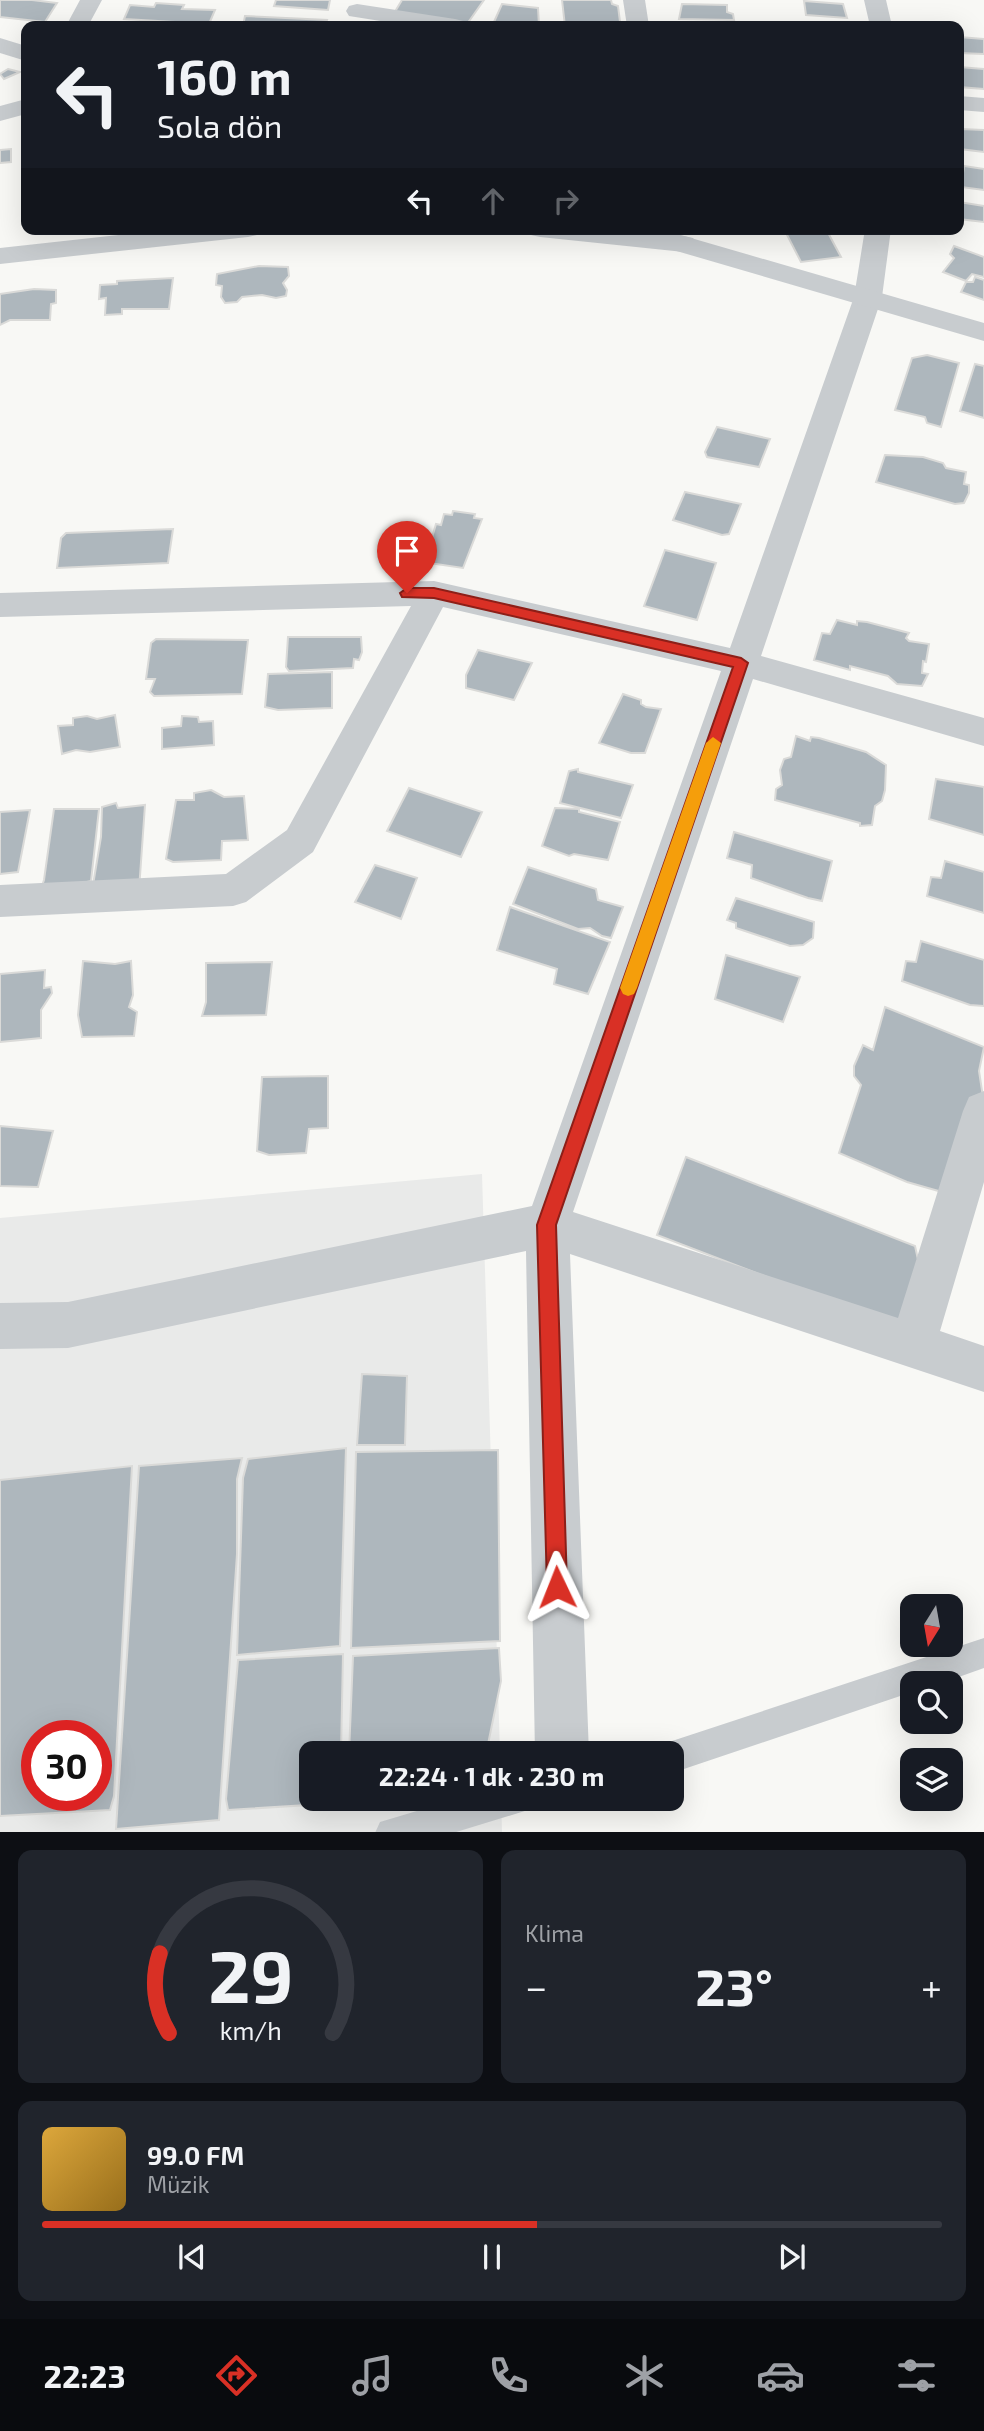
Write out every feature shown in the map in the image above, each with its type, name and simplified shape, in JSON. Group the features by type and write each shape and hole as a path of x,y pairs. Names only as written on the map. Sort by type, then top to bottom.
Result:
{"street":[{"path":"80,21 91,0"},
{"path":"634,0 637,21"},
{"path":"875,0 880,21"},
{"path":"356,12 420,21"},
{"path":"0,45 21,52"},
{"path":"964,103 984,105"},
{"path":"0,114 21,108"},
{"path":"0,256 142,235"},
{"path":"598,235 684,244"},
{"path":"652,235 984,332"},
{"path":"562,1741 547,1225 868,297 877,235"},
{"path":"0,901 233,890 300,841 434,593"},
{"path":"0,605 434,593 741,663 984,733"},
{"path":"913,1345 984,1111"},
{"path":"0,1325 68,1325 547,1225 984,1369"}],"lane":[{"path":"684,1753 984,1653"},
{"path":"391,1832 471,1811"}],"shaded area":[{"path":"482,1174 500,1741 299,1741 299,1811 501,1811 502,1832 0,1832 0,1218"}],"building":[{"path":"0,0 57,3 46,21 0,17"},
{"path":"276,0 330,0 328,10 274,6"},
{"path":"402,0 484,0 469,21 442,21 393,15"},
{"path":"562,0 611,0 612,4 618,6 620,21 564,21"},
{"path":"804,1 843,4 847,18 806,15"},
{"path":"156,3 184,5 182,9 215,10 210,21 124,19 130,5 154,7"},
{"path":"502,4 538,8 539,21 494,21"},
{"path":"682,4 727,5 727,12 733,14 734,20 679,19"},
{"path":"245,16 327,20 327,21 244,21"},
{"path":"964,37 984,39 984,54 964,53"},
{"path":"964,67 984,69 984,89 964,87"},
{"path":"8,69 20,72 4,79 0,74"},
{"path":"964,129 984,130 984,152 964,150"},
{"path":"11,149 11,162 0,163 0,150"},
{"path":"964,166 984,169 984,190 964,187"},
{"path":"964,203 984,206 984,222 964,220"},
{"path":"787,235 829,235 841,257 801,262"},
{"path":"954,246 984,257 984,277 972,274 966,281 943,272 954,258 950,254"},
{"path":"259,266 288,267 289,276 283,283 287,290 286,296 242,297 237,302 225,303 221,297 222,286 216,285 217,274"},
{"path":"975,277 984,280 984,300 961,292 966,282 973,282"},
{"path":"173,278 169,309 122,309 122,314 105,315 106,298 99,299 100,285 117,284 117,281"},
{"path":"34,289 56,290 56,303 51,304 50,320 10,320 0,325 0,294"},
{"path":"927,355 959,363 941,427 927,423 925,417 895,410 912,358"},
{"path":"975,364 984,366 984,418 960,411"},
{"path":"717,427 770,439 759,467 707,457 705,452"},
{"path":"885,455 923,457 943,463 946,468 966,472 964,484 969,485 969,493 964,503 955,504 876,482"},
{"path":"685,492 741,504 729,534 722,535 673,520"},
{"path":"453,511 475,514 474,518 482,519 463,568 429,563 432,556 428,551 436,524 441,525 444,514 452,515"},
{"path":"173,529 168,563 57,568 61,538 66,533"},
{"path":"665,550 716,563 697,620 644,606"},
{"path":"837,620 857,625 857,621 867,622 909,633 906,638 909,641 929,644 922,673 928,674 922,686 897,684 888,676 850,666 850,670 814,660 822,633 830,634"},
{"path":"288,637 361,637 362,652 359,660 354,659 353,668 289,671 286,667"},
{"path":"156,639 248,640 242,694 154,696 150,692 155,679 146,679 151,643"},
{"path":"478,650 532,663 514,700 466,688 466,675"},
{"path":"332,672 332,708 278,710 265,707 268,674"},
{"path":"623,694 641,700 641,704 646,707 661,709 645,753 631,753 599,743"},
{"path":"115,715 120,747 90,752 76,750 62,754 58,726 73,725 73,718 87,716 97,719"},
{"path":"182,716 198,717 199,722 213,721 214,745 162,749 162,728 181,726"},
{"path":"796,736 810,741 811,737 819,738 866,752 886,765 885,790 882,801 875,806 872,825 860,826 860,823 775,800 776,789 782,785 780,770 784,759 791,757"},
{"path":"578,769 578,772 633,785 621,818 560,803 569,771"},
{"path":"936,779 984,787 984,835 929,819"},
{"path":"409,788 482,812 461,857 387,831"},
{"path":"211,790 224,797 244,796 248,840 222,841 221,860 173,862 166,859 176,800 194,800 194,793"},
{"path":"116,803 118,808 145,805 139,890 92,891 101,837 102,807"},
{"path":"555,808 579,809 579,812 620,822 608,860 574,854 569,856 542,846"},
{"path":"54,809 99,809 91,881 39,894 44,880"},
{"path":"30,810 18,872 0,874 0,812"},
{"path":"734,832 832,861 822,901 751,878 752,865 727,858"},
{"path":"945,861 984,872 984,913 927,896 931,877 941,878"},
{"path":"375,865 417,878 401,919 355,902"},
{"path":"528,867 596,889 598,900 623,907 611,938 590,928 578,929 513,904"},
{"path":"736,898 814,922 813,938 803,945 790,946 736,928 736,923 727,920"},
{"path":"510,907 610,942 588,994 554,984 557,969 497,950"},
{"path":"921,941 984,960 984,1006 970,1005 902,981 906,961 916,962"},
{"path":"726,955 800,977 783,1022 715,999"},
{"path":"83,961 115,964 131,961 133,995 129,1007 137,1012 134,1036 82,1037 78,1015"},
{"path":"272,962 266,1015 202,1016 206,1002 206,963"},
{"path":"45,970 44,988 51,987 52,993 41,1010 41,1038 0,1042 0,974"},
{"path":"885,1007 984,1047 979,1071 983,1097 942,1192 907,1182 839,1153 861,1085 854,1076 854,1066 863,1045 873,1050"},
{"path":"328,1076 328,1128 309,1129 306,1153 269,1155 257,1151 262,1077"},
{"path":"0,1126 53,1131 38,1187 0,1186"},
{"path":"686,1157 915,1246 919,1264 900,1328 657,1235"},
{"path":"362,1374 407,1376 405,1445 357,1445"},
{"path":"346,1448 340,1646 237,1655 243,1478 248,1459"},
{"path":"498,1450 500,1641 351,1648 356,1452"},
{"path":"242,1458 237,1479 237,1554 219,1820 116,1829 139,1466"},
{"path":"132,1466 112,1803 112,1720 21,1720 21,1811 92,1811 0,1816 0,1480"},
{"path":"499,1648 501,1681 489,1741 350,1741 353,1656"},
{"path":"343,1654 341,1741 299,1741 299,1806 228,1810 226,1799 238,1660"}],"slow traffic":[{"path":"628,988 713,743"}],"route":[{"path":"407,593 434,593 741,663 547,1225 557,1587"}]}
